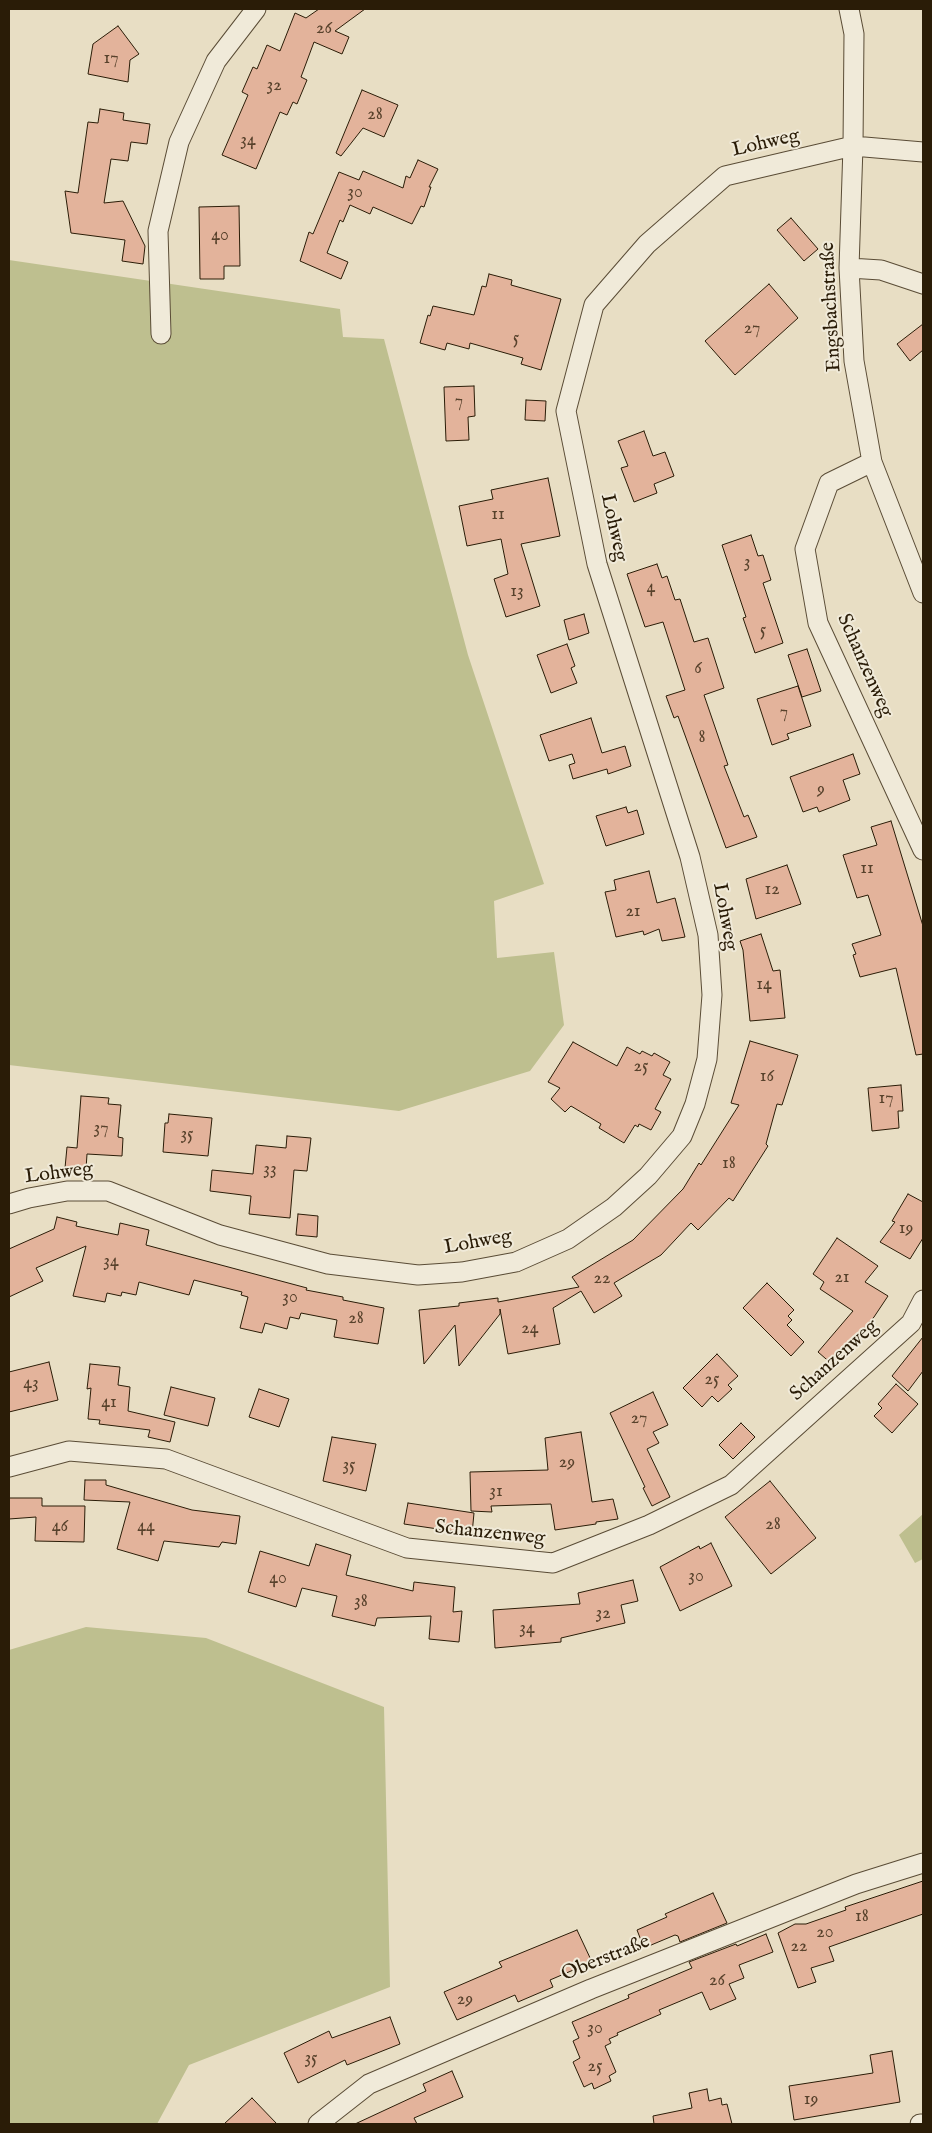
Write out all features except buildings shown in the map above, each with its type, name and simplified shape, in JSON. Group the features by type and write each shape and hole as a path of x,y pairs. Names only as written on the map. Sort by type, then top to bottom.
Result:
{"street":[{"path":"161,334 158,231 179,142 216,61 256,9"},
{"name":"Engsbachstraße","path":"849,9 854,34 849,268 854,361 872,462 923,593"},
{"name":"Lohweg","path":"9,1204 67,1191 108,1191 220,1234 328,1264 418,1275 462,1272 516,1262 568,1238 614,1207 648,1176 682,1136 695,1104 707,1060 712,995 708,935 690,857 597,564 566,410 594,305 647,244 725,176 853,146 923,152"},
{"path":"849,268 880,270 923,284"},
{"name":"Schanzenweg","path":"872,462 829,483 805,549 818,623 923,850"},
{"name":"Schanzenweg","path":"9,1467 69,1451 166,1459 407,1548 553,1563 649,1525 731,1485 911,1323 923,1300"},
{"name":"Oberstraße","path":"318,2124 369,2084 591,1989 856,1884 923,1863"}],"green space":[{"path":"9,260 340,309 343,337 384,339 468,655 544,884 494,901 497,958 554,952 564,1025 530,1071 399,1111 9,1065"},
{"path":"923,1514 923,1559 915,1563 899,1535"},
{"path":"86,1627 206,1638 384,1707 390,1987 189,2065 157,2124 9,2124 9,1650"}]}
